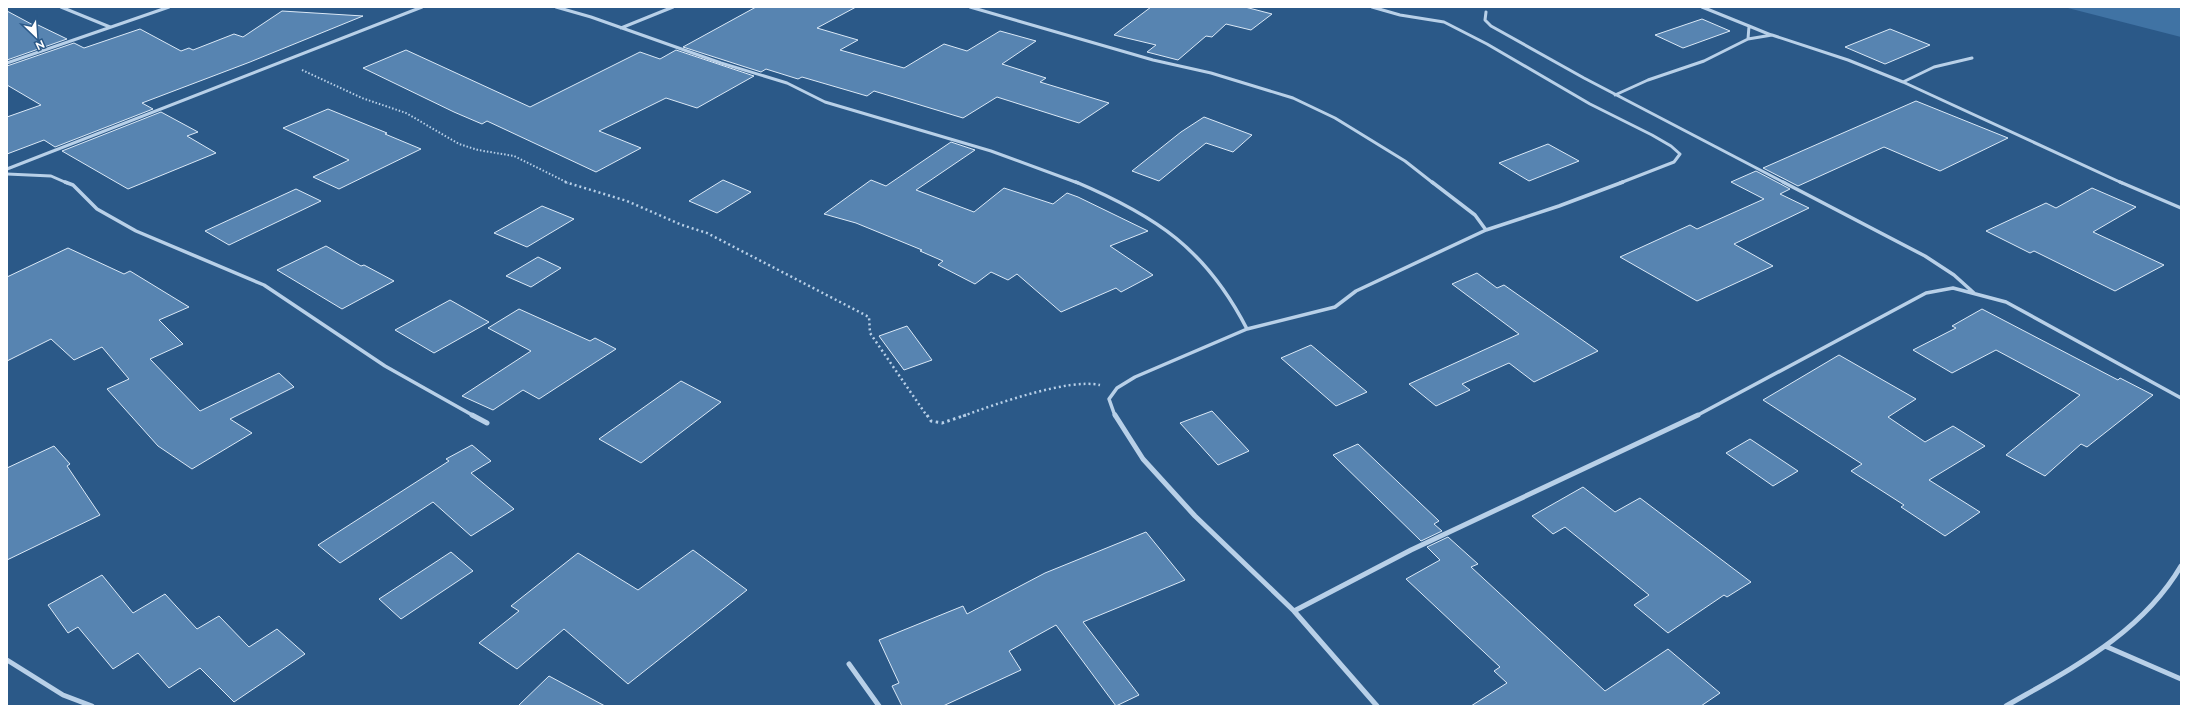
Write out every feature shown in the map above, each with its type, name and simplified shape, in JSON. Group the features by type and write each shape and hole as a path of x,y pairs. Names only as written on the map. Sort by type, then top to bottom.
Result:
{"street":[{"path":"61,7 110,28"},
{"path":"7,63 169,7"},
{"path":"7,169 275,63 422,7"},
{"path":"556,7 721,63 787,83 825,102 1026,163 1085,184 1158,223 1187,245 1234,301 1247,329"},
{"path":"621,28 673,7"},
{"path":"970,7 1148,58 1210,73 1293,98 1335,118 1405,161 1476,215 1486,230"},
{"path":"1372,7 1400,15 1444,22 1487,44 1590,104 1659,138 1680,154 1674,162 1559,206 1486,230 1356,291 1335,307 1247,329 1135,378 1117,388 1109,399 1113,412 1143,459 1195,516 1294,611 1376,706"},
{"path":"1702,7 1772,35 1841,58 1903,82 2067,158 2181,208"},
{"path":"1486,12 1485,20 1491,26 1615,95 1824,202 1922,255 1966,282 1974,293"},
{"path":"1748,39 1749,26"},
{"path":"1615,95 1648,80 1704,61 1748,39 1772,35"},
{"path":"1903,82 1934,68 1972,58"},
{"path":"7,174 51,176 73,185 97,209 136,231 264,285 385,366 487,423"},
{"path":"1294,611 1411,550 1678,425 1926,293 1953,288 2006,302 2181,398"},
{"path":"2006,706 2105,646 2162,598 2181,566"},
{"path":"2105,646 2181,679"},
{"path":"7,660 63,696 92,706"},
{"path":"849,664 879,706"}],"path":[{"path":"275,63 299,69 362,98 406,113 460,144 478,150 514,156 556,178 579,187 627,201 682,225 707,232 862,313 869,317 870,333 881,351 931,420 942,423 1013,398 1087,382 1117,388"}],"shaded area":[{"path":"2064,7 2181,7 2181,37"}],"building":[{"path":"756,7 856,7 817,28 858,40 840,50 904,68 944,44 967,51 1000,31 1036,41 1002,64 1046,78 1040,82 1109,103 1079,123 997,97 963,118 874,91 867,96 802,77 798,79 766,69 761,72 683,47"},
{"path":"1151,7 1245,7 1272,14 1251,30 1226,24 1212,37 1206,36 1178,60 1147,52 1156,45 1114,35"},
{"path":"7,11 35,26 38,25 67,39 7,60"},
{"path":"282,11 363,16 250,62 142,103 153,109 55,147 44,140 7,154 7,117 41,105 7,85 7,66 74,43 84,48 140,29 181,51 189,48 193,50 234,34 243,37"},
{"path":"1702,19 1730,31 1683,48 1655,35"},
{"path":"1890,29 1930,45 1885,64 1845,47"},
{"path":"406,50 530,107 640,52 660,59 676,50 754,76 697,108 666,98 599,131 641,148 596,172 487,121 482,124 454,112 363,68"},
{"path":"1916,101 2008,138 1940,171 1884,147 1798,186 1763,168"},
{"path":"328,109 387,133 385,134 421,149 339,189 313,177 349,160 283,128"},
{"path":"161,112 198,132 187,136 216,153 128,189 62,151"},
{"path":"1204,117 1252,135 1233,152 1206,143 1159,181 1132,171 1181,132"},
{"path":"951,142 975,150 916,190 974,212 1004,188 1053,204 1067,193 1148,231 1110,246 1153,275 1121,292 1116,288 1061,312 1017,274 1008,280 991,272 975,284 938,265 943,261 920,251 922,250 856,223 824,214 871,180 886,186"},
{"path":"1548,144 1579,161 1529,181 1499,163"},
{"path":"1756,171 1790,189 1780,194 1809,208 1734,244 1773,266 1697,301 1620,257 1690,225 1697,229 1764,199 1731,182"},
{"path":"723,180 751,192 717,213 689,201"},
{"path":"2092,188 2136,207 2093,232 2164,265 2115,291 2034,251 2030,253 1986,231 2046,203 2056,208"},
{"path":"296,189 321,201 229,245 205,231"},
{"path":"542,206 574,219 527,247 494,233"},
{"path":"326,246 361,266 364,265 394,281 342,309 277,270"},
{"path":"68,248 124,274 130,271 189,307 159,320 183,344 150,359 200,411 279,373 294,387 230,419 252,433 192,469 158,446 107,389 129,379 102,347 74,360 51,339 7,361 7,277"},
{"path":"538,257 561,268 531,287 506,276"},
{"path":"1477,273 1497,288 1504,285 1598,351 1534,382 1509,363 1462,384 1470,390 1436,406 1409,384 1519,334 1452,284"},
{"path":"450,300 489,322 434,353 395,330"},
{"path":"519,309 590,341 595,338 616,349 539,399 523,390 493,410 462,396 531,351 488,328"},
{"path":"1982,309 2118,380 2120,378 2153,395 2087,447 2081,444 2045,476 2006,455 2080,395 1996,350 1952,373 1913,350 1956,328 1952,326"},
{"path":"907,326 932,360 904,370 879,336"},
{"path":"1311,345 1367,392 1336,406 1281,358"},
{"path":"1839,355 1916,399 1888,417 1925,442 1953,426 1985,446 1929,480 1980,512 1945,536 1901,507 1904,505 1851,471 1862,464 1763,400"},
{"path":"681,381 721,402 641,463 599,439"},
{"path":"1212,411 1249,451 1218,465 1180,423"},
{"path":"1750,439 1798,471 1773,486 1726,453"},
{"path":"1358,444 1439,521 1434,524 1442,531 1421,541 1333,455"},
{"path":"472,445 491,461 471,473 514,509 471,536 433,502 340,563 318,545 449,461 446,459"},
{"path":"54,446 70,464 67,466 100,515 7,560 7,468"},
{"path":"1583,487 1615,512 1640,498 1751,582 1727,597 1724,595 1668,633 1634,605 1649,595 1565,527 1553,534 1532,516"},
{"path":"1146,532 1185,580 1083,622 1139,695 1116,706 1056,625 1009,651 1021,670 943,706 902,706 892,686 899,683 879,640 963,606 967,614 1045,573"},
{"path":"1448,537 1478,564 1471,567 1605,691 1668,649 1720,693 1701,706 1471,706 1507,683 1494,671 1500,667 1406,579 1440,560 1427,547"},
{"path":"693,550 747,590 628,684 564,629 517,669 479,643 519,611 511,606 578,553 638,590"},
{"path":"451,552 473,571 401,619 379,599"},
{"path":"102,575 133,613 165,594 197,629 219,616 249,647 277,629 305,654 234,702 200,668 169,688 138,653 113,669 78,627 68,633 48,605"},
{"path":"549,676 605,706 518,706"}]}
